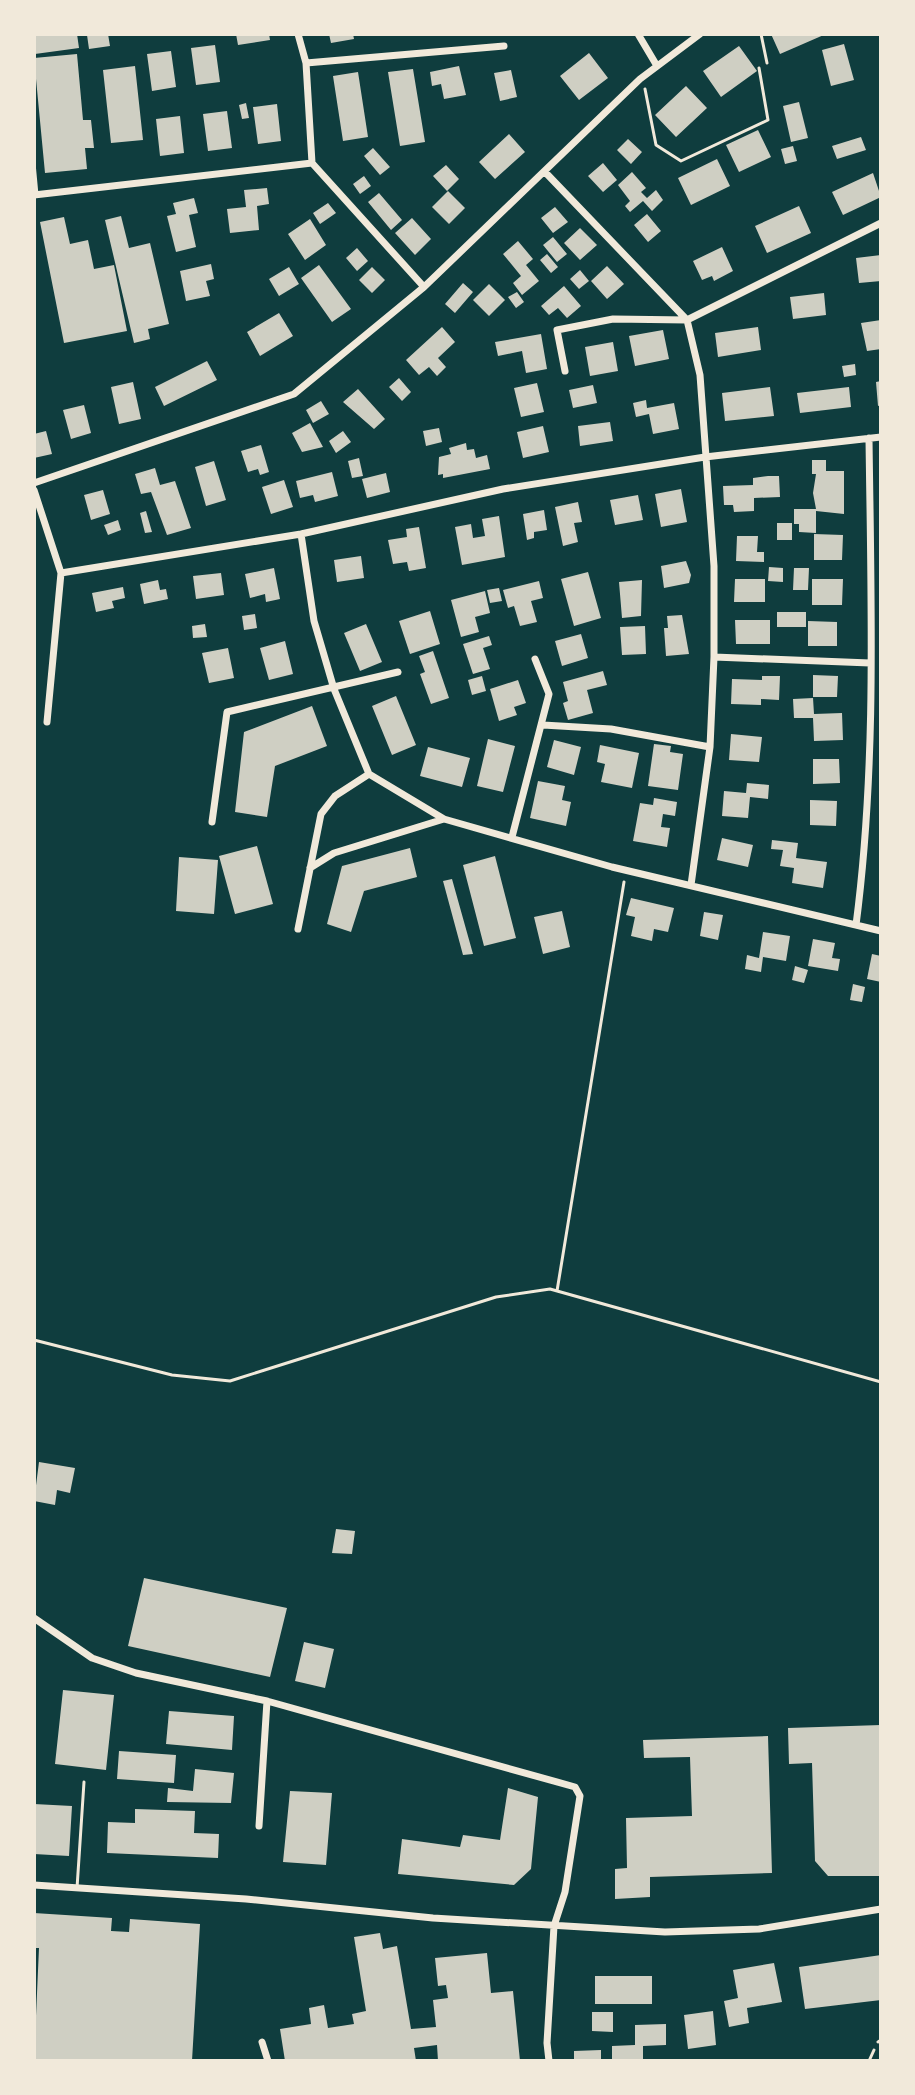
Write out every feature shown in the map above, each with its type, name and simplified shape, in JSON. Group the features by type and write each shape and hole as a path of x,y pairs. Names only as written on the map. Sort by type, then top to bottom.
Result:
{"street":[{"path":"298,34 306,63 312,163 424,287"},
{"path":"638,34 657,66"},
{"path":"34,483 285,400 424,287 640,79 700,34"},
{"path":"306,63 504,46"},
{"path":"36,195 312,163"},
{"path":"545,172 687,320 700,375 714,566 714,657 710,747 691,885"},
{"path":"565,371 552,331 613,319 687,320 881,223"},
{"path":"61,573 301,534 503,489 705,457 881,437"},
{"path":"856,925 868,832 870,663 876,649 869,438"},
{"path":"34,490 61,573 47,722"},
{"path":"301,534 314,621 334,689 369,774 444,819 626,870 881,931"},
{"path":"714,657 870,663"},
{"path":"512,837 549,694 535,659"},
{"path":"212,822 227,712 398,672"},
{"path":"543,725 611,729 710,747"},
{"path":"298,929 321,814 335,796 369,774"},
{"path":"310,868 334,853 444,819"},
{"path":"34,1618 92,1658 136,1673 267,1701 575,1787 580,1796 572,1851 565,1892 554,1926 547,2043 549,2061"},
{"path":"259,1826 267,1701"},
{"path":"34,1885 665,1932 759,1929 881,1909"},
{"path":"262,2042 268,2061"}],"lane":[{"path":"761,34 767,63"},
{"path":"34,163 36,195"},
{"path":"77,1888 84,1782"}],"path":[{"path":"640,79 647,94 656,145 681,161 768,120 759,64"},
{"path":"557,1291 626,870"},
{"path":"34,1340 172,1375 230,1381 496,1297 557,1291 881,1382"}],"building":[{"path":"34,34 77,34 79,48 35,54"},
{"path":"108,34 110,46 89,49 87,35"},
{"path":"236,34 269,34 270,40 238,45"},
{"path":"329,34 353,34 354,39 331,43"},
{"path":"771,34 826,34 780,54"},
{"path":"844,44 854,80 831,86 822,50"},
{"path":"215,45 220,82 196,85 191,48"},
{"path":"739,46 757,71 721,97 703,71"},
{"path":"171,51 176,87 152,91 147,54"},
{"path":"589,53 608,78 579,100 560,76"},
{"path":"77,54 83,120 91,120 94,148 85,148 87,169 45,173 34,58"},
{"path":"135,66 143,140 111,143 103,70"},
{"path":"459,66 466,95 444,99 441,84 432,86 430,72"},
{"path":"413,69 425,142 400,146 388,72"},
{"path":"511,70 517,97 500,101 494,73"},
{"path":"358,72 368,137 343,141 333,76"},
{"path":"686,86 707,108 676,137 655,115"},
{"path":"799,102 808,138 791,142 783,106"},
{"path":"246,103 249,118 242,119 239,105"},
{"path":"277,104 281,141 258,144 253,107"},
{"path":"227,111 232,148 208,151 203,114"},
{"path":"180,116 184,153 160,156 156,119"},
{"path":"758,130 771,157 739,172 726,145"},
{"path":"509,134 525,152 495,179 479,162"},
{"path":"861,137 866,150 837,159 832,146"},
{"path":"628,139 642,152 631,164 617,150"},
{"path":"793,146 797,161 785,164 781,149"},
{"path":"373,148 390,167 380,175 364,156"},
{"path":"717,159 730,186 691,205 678,178"},
{"path":"603,163 617,180 603,192 588,176"},
{"path":"446,165 459,179 447,191 433,176"},
{"path":"632,172 646,188 641,192 647,198 656,190 663,200 652,211 643,201 630,212 625,206 630,201 618,185"},
{"path":"873,173 881,197 843,215 832,192"},
{"path":"364,176 371,186 360,194 353,184"},
{"path":"267,188 269,204 257,206 259,230 230,233 227,209 246,207 244,190"},
{"path":"448,191 465,208 449,224 432,207"},
{"path":"379,193 402,220 391,230 368,202"},
{"path":"194,198 198,213 189,215 196,247 176,252 167,216 176,214 173,203"},
{"path":"328,203 336,213 320,224 313,213"},
{"path":"799,206 811,233 767,253 755,226"},
{"path":"555,207 568,222 553,233 541,218"},
{"path":"647,214 661,231 648,242 634,225"},
{"path":"121,216 129,248 150,243 169,324 148,329 150,339 134,343 105,220"},
{"path":"64,217 70,244 88,240 94,269 114,265 127,331 64,343 40,222"},
{"path":"412,218 431,239 415,255 395,233"},
{"path":"310,219 326,245 305,260 288,234"},
{"path":"580,228 597,245 580,260 564,243"},
{"path":"553,237 567,254 557,262 543,245"},
{"path":"518,241 533,259 526,265 539,281 522,295 513,283 521,276 503,254"},
{"path":"722,247 733,271 714,281 712,276 702,280 693,261"},
{"path":"357,248 368,261 357,271 346,258"},
{"path":"547,254 558,267 551,273 540,260"},
{"path":"881,255 881,281 859,283 856,258"},
{"path":"211,264 214,279 206,281 210,296 186,301 180,271"},
{"path":"319,265 351,309 332,322 301,278"},
{"path":"607,266 624,284 607,299 591,281"},
{"path":"289,267 299,284 279,296 269,279"},
{"path":"372,267 385,280 372,293 359,280"},
{"path":"580,270 589,281 579,289 570,279"},
{"path":"463,283 473,292 455,313 445,304"},
{"path":"489,284 505,300 489,316 473,300"},
{"path":"564,286 581,306 567,318 558,308 549,315 541,306"},
{"path":"517,292 524,302 516,308 508,297"},
{"path":"824,293 826,315 793,319 790,297"},
{"path":"279,313 293,336 260,356 247,332"},
{"path":"881,320 881,349 867,351 861,323"},
{"path":"442,327 455,342 438,358 446,367 437,376 429,367 419,375 406,360"},
{"path":"758,327 761,350 718,357 715,333"},
{"path":"663,330 669,359 635,366 629,336"},
{"path":"541,334 547,369 526,373 522,351 498,356 495,342"},
{"path":"613,342 618,371 590,376 585,347"},
{"path":"207,361 217,380 164,406 155,387"},
{"path":"855,364 856,375 844,377 842,366"},
{"path":"399,378 411,392 402,401 389,387"},
{"path":"881,381 881,405 878,406 876,382"},
{"path":"133,382 141,419 119,424 111,387"},
{"path":"537,383 544,412 521,417 514,388"},
{"path":"593,385 597,403 573,408 569,390"},
{"path":"770,387 774,416 725,421 722,393"},
{"path":"849,387 851,407 800,413 797,393"},
{"path":"358,389 385,419 374,429 343,402"},
{"path":"646,400 647,408 674,403 679,429 653,434 649,414 636,417 633,403"},
{"path":"321,401 329,414 313,423 306,410"},
{"path":"84,405 91,433 71,439 63,410"},
{"path":"610,422 613,441 580,446 578,426"},
{"path":"310,423 323,447 302,452 292,433"},
{"path":"543,426 549,452 523,458 517,432"},
{"path":"439,428 442,442 426,446 423,431"},
{"path":"46,431 52,454 34,458 34,434"},
{"path":"343,431 351,442 336,453 329,441"},
{"path":"466,443 467,450 474,449 476,458 487,455 490,469 443,478 443,474 438,475 439,457 451,454 449,448"},
{"path":"261,445 269,472 260,475 258,469 248,472 241,451"},
{"path":"359,458 363,476 352,478 348,461"},
{"path":"812,460 826,460 826,471 844,471 844,514 816,511 816,533 799,532 799,524 794,524 794,509 816,509 813,493 816,474 812,474"},
{"path":"214,461 226,500 206,506 195,467"},
{"path":"155,468 160,485 175,481 191,528 167,535 151,492 141,494 135,474"},
{"path":"332,472 338,496 315,502 313,495 300,498 296,481"},
{"path":"386,473 390,492 367,498 362,479"},
{"path":"779,476 780,497 754,498 754,511 734,512 733,505 724,505 723,486 753,485 753,478"},
{"path":"284,480 293,507 271,514 262,487"},
{"path":"681,489 687,522 661,527 655,494"},
{"path":"103,490 110,514 91,520 84,495"},
{"path":"638,495 643,520 615,525 610,500"},
{"path":"578,502 582,522 574,523 578,542 563,546 555,507"},
{"path":"544,510 547,530 534,532 534,538 527,540 523,514"},
{"path":"146,511 152,532 145,533 140,513"},
{"path":"499,516 505,557 462,565 455,527 471,524 473,538 485,536 482,519"},
{"path":"118,520 121,530 108,535 104,525"},
{"path":"777,523 792,523 792,540 777,540"},
{"path":"419,527 426,568 409,571 407,562 393,564 388,540 407,537 406,529"},
{"path":"814,534 843,535 842,560 814,560"},
{"path":"737,536 758,536 757,552 764,552 764,562 736,561"},
{"path":"361,556 364,578 337,582 334,560"},
{"path":"686,561 691,575 689,583 664,588 661,566"},
{"path":"769,567 783,568 783,582 768,581"},
{"path":"274,568 280,599 266,602 265,594 250,598 245,574"},
{"path":"794,568 809,568 808,590 793,590"},
{"path":"588,572 601,618 574,626 561,579"},
{"path":"221,573 224,595 196,599 193,576"},
{"path":"735,579 765,579 765,602 734,602"},
{"path":"812,579 843,579 842,605 812,605"},
{"path":"158,580 160,590 166,589 168,599 144,604 140,584"},
{"path":"642,580 641,616 622,618 619,582"},
{"path":"539,581 543,598 531,601 537,622 520,626 514,606 508,608 503,590"},
{"path":"123,587 125,598 112,601 114,608 96,612 92,593"},
{"path":"499,588 502,601 490,603 487,590"},
{"path":"485,591 490,613 475,617 479,632 461,637 451,600"},
{"path":"430,611 440,644 410,654 399,621"},
{"path":"777,612 806,612 806,627 777,627"},
{"path":"255,614 257,628 244,630 242,616"},
{"path":"682,615 689,654 666,656 664,628 668,628 667,616"},
{"path":"735,620 770,620 770,644 736,644"},
{"path":"808,621 837,622 837,646 808,646"},
{"path":"205,624 207,637 193,638 192,626"},
{"path":"366,624 382,662 360,671 344,633"},
{"path":"645,626 646,654 622,655 620,627"},
{"path":"581,634 588,658 562,666 555,641"},
{"path":"489,636 492,645 483,648 490,669 473,674 463,644"},
{"path":"285,641 293,674 269,680 260,648"},
{"path":"228,648 234,678 209,683 202,653"},
{"path":"433,651 449,698 431,704 420,674 425,672 419,656"},
{"path":"603,671 607,685 587,690 593,713 568,720 563,703 568,701 563,682"},
{"path":"813,675 838,676 837,697 813,697"},
{"path":"482,676 486,691 472,695 468,680"},
{"path":"762,676 780,676 779,700 761,699 761,705 731,704 732,679 762,680"},
{"path":"518,680 526,703 514,707 517,715 499,721 490,689"},
{"path":"396,696 416,745 392,755 372,706"},
{"path":"813,698 814,714 842,713 843,740 814,741 813,718 794,718 793,699"},
{"path":"312,706 327,746 275,766 267,817 235,812 244,732"},
{"path":"731,734 762,737 759,762 729,760"},
{"path":"488,739 515,746 503,792 477,786"},
{"path":"554,740 581,747 574,775 547,767"},
{"path":"654,744 671,746 670,752 683,754 678,790 648,786"},
{"path":"600,745 639,753 632,788 601,782 605,764 597,762"},
{"path":"428,747 470,758 462,787 420,776"},
{"path":"813,759 839,759 840,783 813,784"},
{"path":"538,781 565,786 562,800 571,802 566,826 530,818"},
{"path":"747,783 769,785 768,799 750,797 748,818 722,816 724,791 746,793"},
{"path":"654,798 677,802 675,816 663,814 661,827 670,828 667,847 633,841 640,803 653,805"},
{"path":"810,800 837,801 836,826 810,825"},
{"path":"722,838 753,845 748,867 717,860"},
{"path":"772,840 798,843 796,858 827,862 823,888 792,883 794,868 780,866 783,850 771,849"},
{"path":"257,846 273,904 235,914 219,856"},
{"path":"410,848 417,877 364,891 351,932 327,924 342,866"},
{"path":"495,856 516,938 484,946 463,865"},
{"path":"179,857 218,860 214,914 176,911"},
{"path":"452,879 473,954 463,955 443,881"},
{"path":"631,898 674,908 668,932 654,929 652,941 631,936 635,917 626,915"},
{"path":"562,911 570,947 543,954 534,917"},
{"path":"704,912 723,915 718,940 700,936"},
{"path":"763,932 790,936 786,961 763,957 761,972 745,969 747,955 759,958"},
{"path":"813,939 835,943 832,958 840,959 838,971 808,966"},
{"path":"872,954 881,956 881,982 867,979"},
{"path":"795,966 808,970 804,983 792,980"},
{"path":"853,984 865,987 862,1002 850,1000"},
{"path":"39,1462 75,1468 70,1493 57,1490 55,1505 34,1501"},
{"path":"336,1529 355,1531 352,1554 332,1553"},
{"path":"144,1578 287,1608 270,1677 128,1646"},
{"path":"304,1642 334,1649 325,1688 295,1681"},
{"path":"63,1690 114,1695 106,1770 55,1764"},
{"path":"169,1711 234,1716 232,1750 166,1744"},
{"path":"881,1725 881,1876 828,1876 815,1861 812,1763 789,1764 788,1728"},
{"path":"768,1736 772,1873 650,1877 650,1897 615,1899 615,1869 627,1868 626,1818 692,1816 690,1757 644,1758 643,1740"},
{"path":"119,1751 176,1755 174,1783 117,1779"},
{"path":"195,1769 234,1773 231,1803 167,1802 168,1788 193,1791"},
{"path":"508,1788 538,1797 531,1869 514,1885 398,1874 402,1839 460,1847 463,1835 500,1840"},
{"path":"290,1791 332,1793 326,1865 283,1862"},
{"path":"34,1804 72,1806 69,1856 34,1854"},
{"path":"135,1809 195,1811 194,1833 219,1834 218,1858 107,1853 108,1822 135,1823"},
{"path":"34,1913 112,1918 111,1931 129,1932 130,1919 200,1924 192,2061 34,2061 39,1948 34,1948"},
{"path":"380,1933 383,1949 397,1946 411,2029 436,2027 433,2000 448,1998 446,1985 438,1986 435,1958 487,1953 491,1993 513,1991 520,2061 438,2061 437,2045 414,2048 416,2061 285,2061 280,2029 311,2024 309,2008 324,2005 328,2028 354,2024 352,2014 366,2011 354,1937"},
{"path":"881,1955 881,2000 805,2009 799,1967"},
{"path":"774,1963 782,2002 747,2008 749,2023 729,2027 724,2001 738,1998 733,1970"},
{"path":"595,1976 652,1976 652,2004 595,2004"},
{"path":"713,2011 716,2045 688,2049 684,2015"},
{"path":"592,2012 613,2012 613,2032 592,2031"},
{"path":"666,2024 666,2045 643,2046 643,2061 612,2061 612,2046 635,2045 635,2025"},
{"path":"601,2050 601,2061 574,2061 574,2051"}]}
